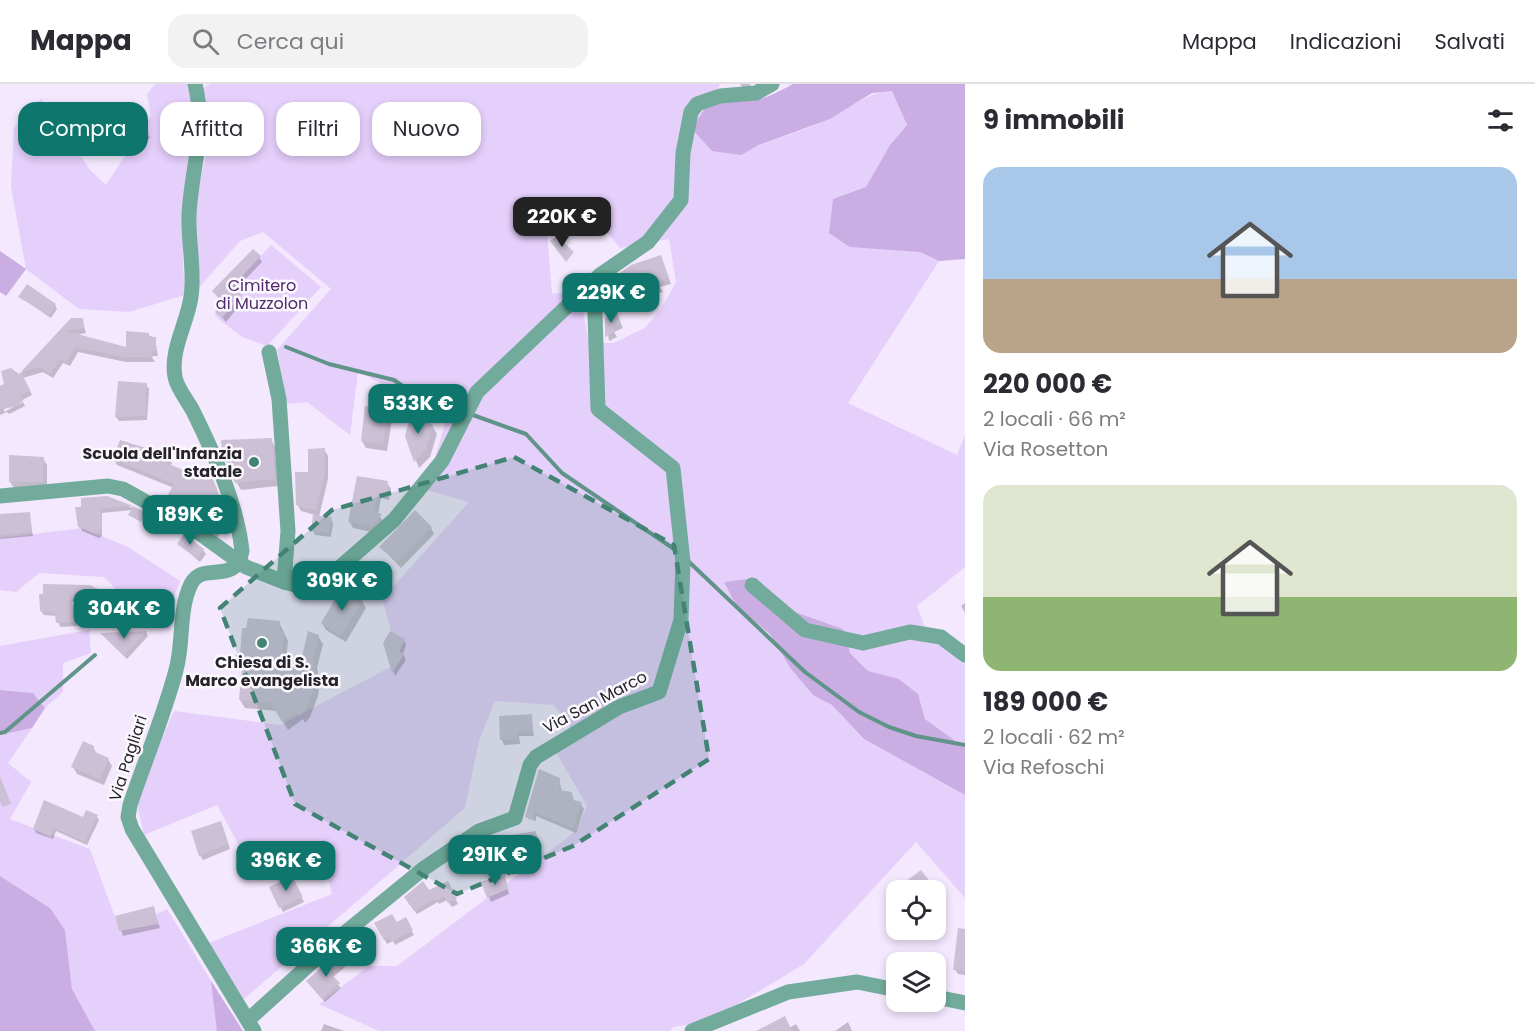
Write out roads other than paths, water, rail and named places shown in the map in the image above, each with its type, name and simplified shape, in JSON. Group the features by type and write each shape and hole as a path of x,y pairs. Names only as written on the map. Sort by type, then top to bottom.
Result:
{"street":[{"path":"195,84 199,100 201,142 189,214 192,290 188,314 178,341 174,361 175,379 219,470 241,541 237,565"},
{"path":"0,496 108,486 123,489 188,525 237,565 284,582 315,590 394,520 442,460 477,392 600,275 648,242 681,200 683,153 691,112 697,104 720,96 756,93 772,84"},
{"name":"Via San Marco","path":"251,1026 341,936 423,869 479,831 515,818 530,765 536,756 619,707 659,692 681,620 683,562 673,468 598,409 594,283"},
{"path":"269,352 279,399 287,519 284,582"},
{"name":"Via Pagliari","path":"237,565 199,575 192,582 185,599 177,668 130,805 128,817 132,829 251,1026"},
{"path":"752,585 806,630 863,643 910,632 941,637 965,655"},
{"path":"692,1031 788,992 857,982 886,988"},
{"path":"946,999 965,1003"}],"waterway":[{"path":"286,347 329,364 394,380 427,403 461,413"},
{"path":"473,415 526,434 562,473 677,551"},
{"path":"687,560 805,672 859,712 889,727 916,736 965,745"},
{"path":"0,733 5,732 95,655"}],"place":[{"name":"Scuola dell'Infanzia statale","path":"254,462"},
{"name":"Chiesa di S. Marco evangelista","path":"262,643"}],"park label":[{"name":"Cimitero di Muzzolon","path":"262,294"}]}
